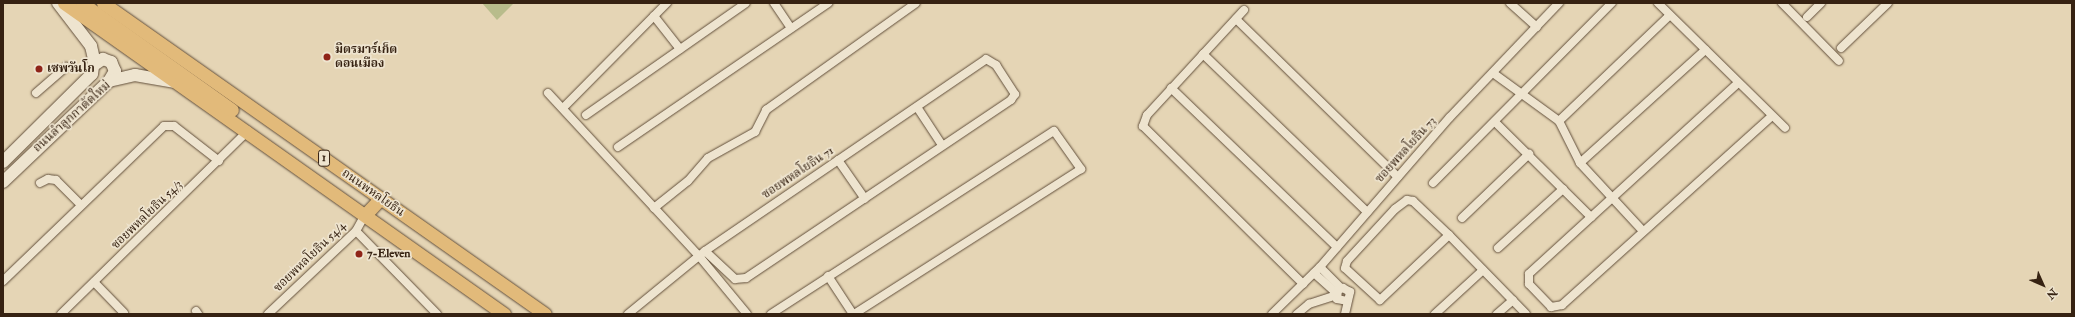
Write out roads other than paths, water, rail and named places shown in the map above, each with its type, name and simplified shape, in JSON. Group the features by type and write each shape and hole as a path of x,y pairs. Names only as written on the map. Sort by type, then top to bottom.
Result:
{"main road":[{"name":"ถนนลำลูกกาตัดใหม่","path":"3,162 88,81 94,65 91,46 58,3"},
{"name":"ถนนพหลโยธิน","path":"64,3 248,131 278,154 504,314"},
{"path":"82,3 251,124 278,154"},
{"name":"ถนนพหลโยธิน","path":"103,3 545,314"},
{"path":"94,65 103,59 111,62 115,71 109,81"},
{"name":"ถนนลำลูกกาตัดใหม่","path":"3,182 109,81 135,75 176,82"},
{"path":"365,216 381,198"}],"street":[{"path":"562,108 667,3"},
{"path":"586,115 746,3"},
{"path":"774,3 791,28"},
{"path":"618,147 828,3"},
{"path":"654,208 688,181 708,158 755,132 766,110 916,3"},
{"path":"1510,3 1537,27"},
{"name":"ซอยพหลโยธิน 73","path":"1272,314 1317,270 1398,177 1559,3"},
{"path":"1433,182 1496,123 1612,3"},
{"path":"1658,3 1771,117 1784,128"},
{"path":"1782,3 1839,61"},
{"path":"1807,17 1821,3"},
{"path":"1841,48 1888,3"},
{"path":"1244,10 1147,115 1143,126 1303,284"},
{"path":"1559,121 1670,15"},
{"path":"654,16 680,49"},
{"path":"1236,18 1398,177"},
{"path":"1580,163 1705,50"},
{"path":"1203,54 1367,212"},
{"name":"ซอยพหลโยธิน 71","path":"628,314 702,253 986,59 996,65 1015,94 1013,98 942,145"},
{"path":"36,93 66,67"},
{"path":"1493,73 1521,96 1559,121 1580,163 1614,197 1643,231"},
{"path":"1738,83 1591,217 1527,279 1551,307 1562,305 1771,117"},
{"path":"1171,88 1337,247"},
{"path":"548,93 654,208 702,253 735,279 741,280 942,145 917,107"},
{"path":"1496,123 1591,217"},
{"path":"3,281 81,205 167,125 174,126 219,161"},
{"name":"ซอยพหลโยธิน 54/3","path":"61,314 248,131"},
{"path":"771,314 828,276 1054,131 1081,169 853,314 828,276"},
{"path":"1462,218 1529,154"},
{"path":"838,160 865,198"},
{"path":"40,183 48,179 56,180 81,205"},
{"path":"1498,248 1563,189"},
{"path":"1449,235 1380,300 1346,271 1347,262 1407,200 1418,205 1449,235 1526,314"},
{"name":"ซอยพหลโยธิน 54/4","path":"268,314 356,231 365,216"},
{"path":"356,231 437,314"},
{"path":"702,253 747,314"},
{"path":"1317,270 1338,292 1340,302 1347,301"},
{"path":"1435,314 1483,270"},
{"path":"1345,314 1350,292 1357,281"},
{"path":"94,282 124,313"},
{"path":"1297,314 1308,304 1338,292 1350,292"},
{"path":"1497,314 1513,300"}],"place":[{"name":"มิตรมาร์เก็ต ดอนเมือง","path":"327,57"},
{"name":"เซพวันโก","path":"39,69"},
{"name":"7-Eleven","path":"359,254"}]}
